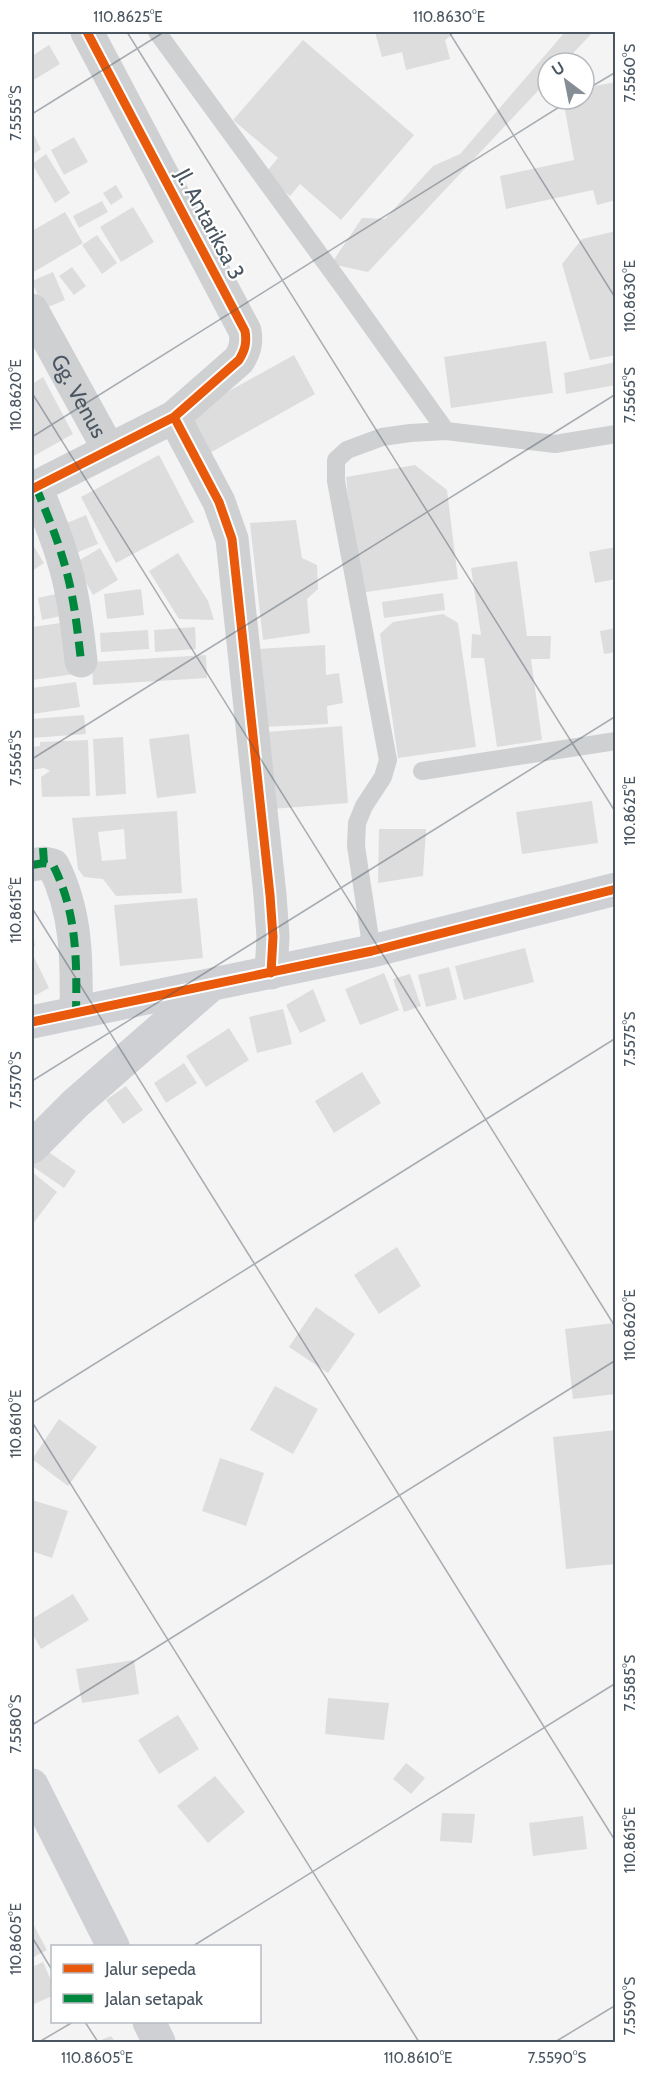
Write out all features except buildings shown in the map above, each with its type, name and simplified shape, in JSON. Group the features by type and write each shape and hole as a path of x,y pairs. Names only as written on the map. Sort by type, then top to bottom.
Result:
{"street":[{"name":"Jl. Antariksa 3","path":"34,488 174,417 239,360 246,341 245,331 87,32"},
{"name":"Gg. Venus","path":"32,310 109,450"},
{"path":"174,417 219,502 232,539 270,895 273,937 271,973"},
{"path":"34,488 59,545 70,585 81,661"},
{"path":"39,859 53,865 72,921 76,967 76,1013"},
{"path":"32,1022 372,951 615,889"},
{"path":"32,1148 76,1103 211,986"},
{"path":"32,1785 112,1945"},
{"path":"149,2023 159,2043"}],"lane":[{"path":"157,32 446,431"},
{"path":"372,951 356,846 357,823 364,806 383,777 388,760 336,481 336,460 347,450 382,436 446,431 555,444 615,434"},
{"path":"422,771 615,741"}],"marked path":[{"path":"36,487 66,569 81,661"},
{"path":"43,848 44,863"},
{"path":"32,865 44,863 53,865 67,901 74,937 76,1013"}],"cycle path":[{"path":"32,489 174,417 239,360 246,343 245,331 87,32"},
{"path":"174,417 219,502 232,539 270,895 273,937 271,973"},
{"path":"32,1022 372,951 616,889"}]}
